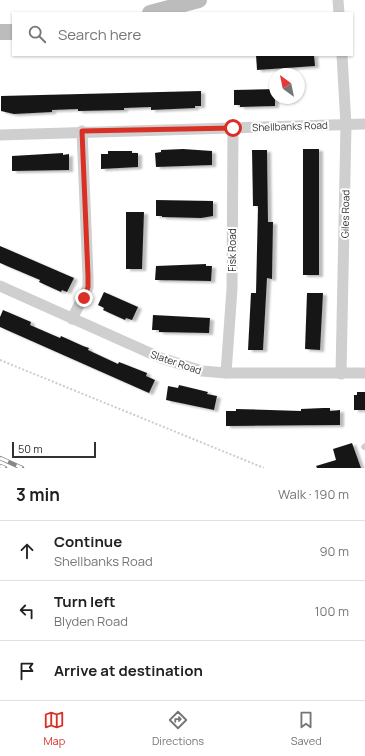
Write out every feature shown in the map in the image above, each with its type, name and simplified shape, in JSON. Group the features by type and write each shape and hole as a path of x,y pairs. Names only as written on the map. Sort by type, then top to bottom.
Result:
{"street":[{"path":"154,12 199,0"},
{"path":"338,0 339,12"},
{"path":"0,32 12,32"},
{"name":"Giles Road","path":"341,374 346,124 342,56"},
{"name":"Shellbanks Road","path":"0,135 82,131 365,124"},
{"name":"Fisk Road","path":"226,373 232,289 233,128"},
{"path":"72,319 88,287 82,131"},
{"name":"Slater Road","path":"0,286 72,319 185,367 202,371 226,373 365,373"}],"path":[{"path":"0,360 264,468"}],"building":[{"path":"256,56 314,56 315,66 257,70"},
{"path":"269,89 269,104 275,104 275,106 240,107 240,105 234,105 234,90"},
{"path":"201,91 201,106 195,106 195,108 151,110 151,107 124,108 124,110 78,111 78,109 14,114 1,111 1,96"},
{"path":"183,149 212,151 212,165 156,167 155,153 161,152 161,150"},
{"path":"303,149 319,149 319,275 303,275"},
{"path":"252,150 267,150 268,222 273,222 272,279 267,278 263,350 248,350 251,293 256,293 258,206 253,206"},
{"path":"108,151 132,151 132,153 138,153 138,167 101,169 101,154 108,154"},
{"path":"63,153 63,155 69,154 69,170 12,171 12,156"},
{"path":"156,200 213,201 213,216 201,218 156,216"},
{"path":"126,212 144,212 142,269 126,269"},
{"path":"0,246 74,278 67,292 62,290 61,292 39,282 40,280 0,263"},
{"path":"206,264 206,266 212,266 211,281 155,280 156,266"},
{"path":"104,292 138,307 132,320 126,318 125,320 103,310 104,308 98,305"},
{"path":"307,293 323,293 320,350 305,349"},
{"path":"3,310 31,322 30,325 60,338 61,336 89,348 88,350 118,364 119,362 147,373 146,376 155,380 149,393 0,327 0,317"},
{"path":"153,315 210,318 209,333 159,332 159,330 152,330"},
{"path":"179,385 208,392 207,394 217,396 214,410 166,400 168,386 178,388"},
{"path":"357,392 365,392 365,410 354,410 354,395 357,395"},
{"path":"330,408 330,411 340,410 340,425 226,426 226,411 236,411 236,409 301,411 301,409"},
{"path":"352,443 361,468 317,468 316,466 336,460 333,449"}],"railway":[{"path":"0,458 22,468"},
{"path":"0,466 5,468"}],"route":[{"path":"84,298 88,287 88,276 82,131 233,128"}]}
